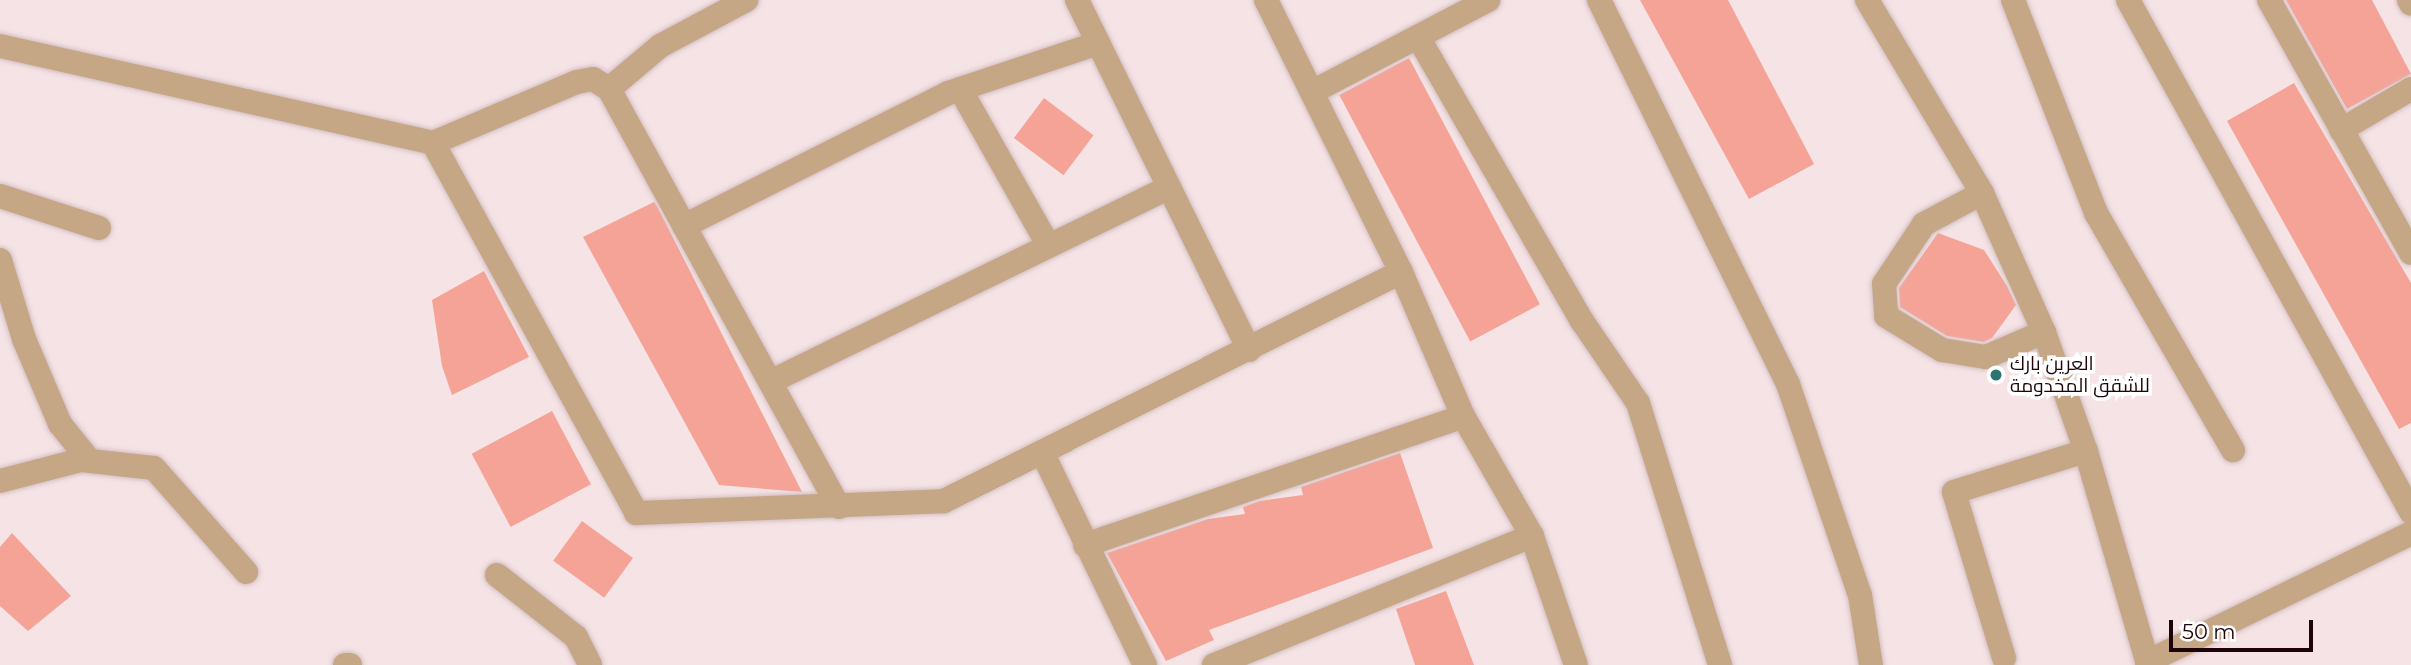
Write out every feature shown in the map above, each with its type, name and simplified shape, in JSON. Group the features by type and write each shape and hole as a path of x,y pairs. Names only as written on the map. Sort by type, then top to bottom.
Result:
{"street":[{"path":"1077,0 1248,350"},
{"path":"1266,0 1401,272 1463,416 1532,536 1576,665"},
{"path":"1599,0 1788,384 1860,594 1871,665"},
{"path":"1867,0 1982,193 2044,332 2086,451 2148,663 2411,533"},
{"path":"2013,0 2096,213 2233,450"},
{"path":"2269,0 2411,253"},
{"path":"609,89 660,46 743,1"},
{"path":"1312,92 1479,2"},
{"path":"2137,3 2411,512"},
{"path":"1418,37 1581,321 1638,403 1720,665"},
{"path":"684,226 960,89 1098,43"},
{"path":"0,46 433,142 577,82 593,79 609,89 839,508"},
{"path":"960,89 1049,246"},
{"path":"2340,130 2411,89"},
{"path":"433,142 636,513 839,508 944,501 1401,272"},
{"path":"770,382 1169,187"},
{"path":"1982,193 1924,225 1884,284 1886,316 1942,350 1986,357 2044,332"},
{"path":"0,196 99,228"},
{"path":"0,260 24,339 60,424 89,460"},
{"path":"1085,545 1463,416"},
{"path":"2004,658 1954,492 2086,451"},
{"path":"1042,452 1145,665"},
{"path":"0,481 89,460 154,468 246,572"},
{"path":"1214,665 1532,536"},
{"path":"498,575 576,637 590,665"},
{"path":"345,665 350,665"}],"building":[{"path":"1640,0 1728,0 1814,164 1749,199"},
{"path":"2286,0 2372,0 2411,74 2347,109"},
{"path":"1409,58 1540,304 1470,341 1339,95"},
{"path":"2294,83 2411,283 2411,423 2399,429 2227,121"},
{"path":"1044,98 1094,135 1063,175 1014,138"},
{"path":"654,202 802,492 719,485 583,237"},
{"path":"1938,233 1984,250 2016,305 1992,338 1984,342 1947,336 1900,307 1899,288"},
{"path":"484,271 529,357 452,395 442,366 432,300"},
{"path":"552,411 591,484 511,527 472,454"},
{"path":"1400,453 1433,548 1209,630 1214,640 1166,661 1107,553 1208,519 1245,514 1243,507 1260,501 1303,495 1301,487"},
{"path":"582,521 633,558 604,598 553,561"},
{"path":"12,533 71,596 28,631 0,606 0,547"},
{"path":"1446,591 1474,665 1415,665 1396,609"}],"place":[{"name":"العرين بارك للشقق المخدومة","path":"1996,375"}]}
